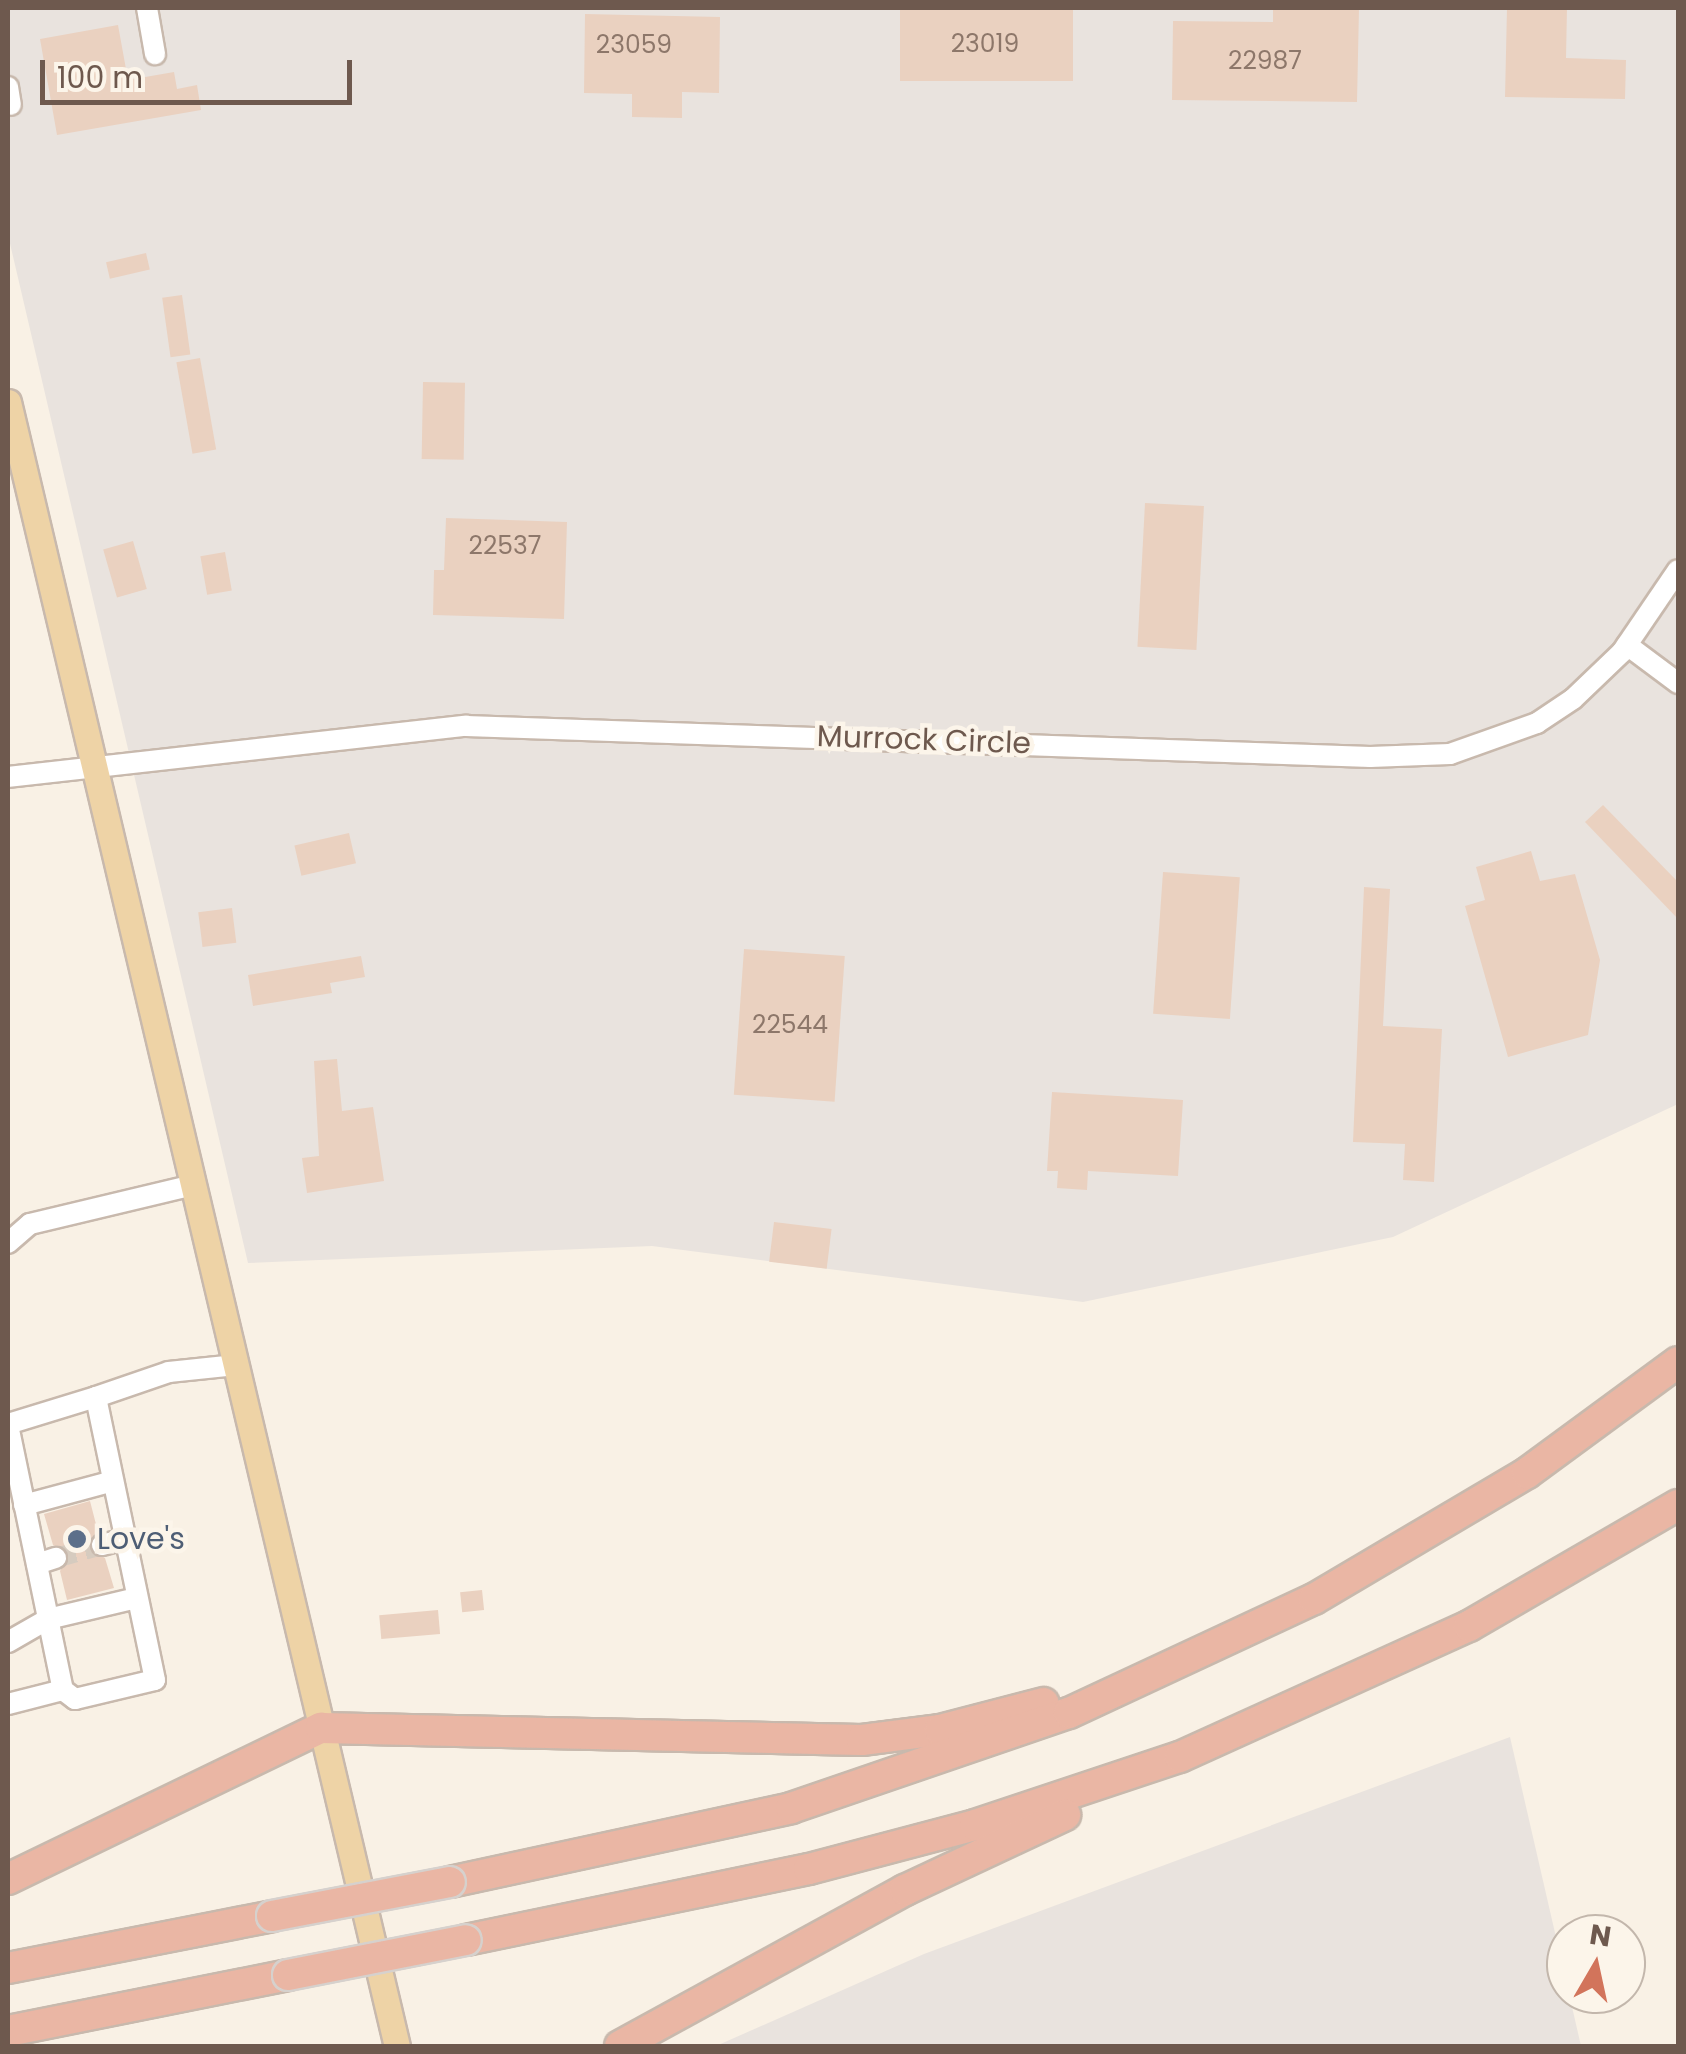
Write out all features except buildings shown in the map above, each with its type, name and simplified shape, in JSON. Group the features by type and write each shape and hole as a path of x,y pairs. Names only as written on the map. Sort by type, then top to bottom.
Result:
{"highway":[{"path":"8,1968 450,1882 791,1808 957,1756 1191,1660 1314,1599 1527,1473 1678,1362"},
{"path":"8,2031 808,1869 975,1825 1180,1757 1470,1626 1678,1505"},
{"path":"8,1879 322,1728 862,1740 1018,1712 1191,1660"},
{"path":"620,2046 999,1842 1113,1798 1180,1757"}],"main road":[{"path":"8,402 397,2046"}],"street":[{"path":"146,8 155,54"},
{"name":"Murrock Circle","path":"8,777 387,730 466,726 1370,757 1450,754 1537,723 1573,699 1626,645 1678,570"},
{"path":"1626,645 1678,683"},
{"path":"8,1243 30,1224 194,1185"},
{"path":"96,1398 154,1680 76,1699 63,1690 48,1619 46,1561 24,1505 8,1425 170,1372 236,1364"},
{"path":"24,1505 113,1481"},
{"path":"102,1546 125,1538"},
{"path":"8,1642 48,1619 137,1598"},
{"path":"8,1704 63,1690"}],"shaded area":[{"path":"8,8 1678,8 1678,1104 1393,1237 1083,1302 652,1246 248,1263 8,235"},
{"path":"1510,1737 1551,1914 1546,1914 1546,2014 1574,2014 1581,2046 716,2046 924,1954"}],"tunnel":[{"path":"56,1558 102,1545"}],"place":[{"name":"Love's","path":"77,1539"}]}
